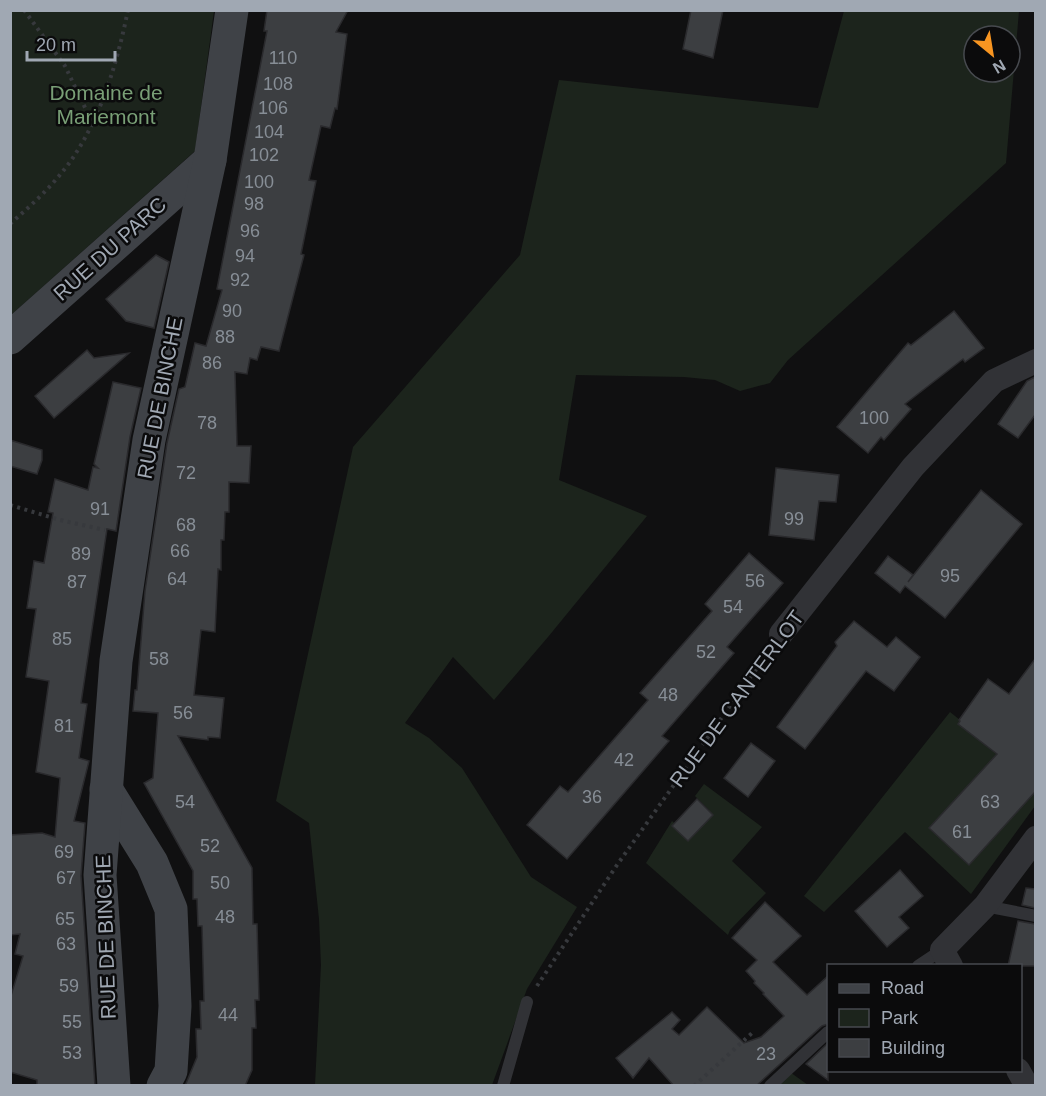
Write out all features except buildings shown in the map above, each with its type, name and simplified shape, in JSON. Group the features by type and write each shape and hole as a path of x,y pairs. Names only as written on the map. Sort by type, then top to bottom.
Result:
{"street":[{"name":"RUE DE BINCHE","path":"114,1086 100,891 116,661 150,440 210,160 232,10"},
{"name":"RUE DU PARC","path":"10,338 210,160"},
{"name":"RUE DE CANTERLOT","path":"781,634 913,467 994,381 1035,361"},
{"name":"RUE DE BINCHE","path":"106,789 152,863 171,909 175,1006 171,1071 163,1086"},
{"path":"947,958 1035,838"},
{"path":"1019,1072 1027,1086"}],"lane":[{"path":"985,906 1035,916"},
{"path":"925,964 947,958"},
{"path":"503,1086 526,1002"},
{"path":"770,1086 827,1033"}],"path":[{"path":"24,10 65,66 92,123"},
{"path":"10,224 39,198 75,154 92,123 121,45 128,10"},
{"path":"10,505 60,520 135,536"},
{"name":"RUE DE CANTERLOT","path":"526,1002 617,865 781,634"},
{"path":"694,1086 752,1033"}],"green space":[{"name":"Domaine de Mariemont","path":"11,11 214,11 195,151 11,315"},
{"path":"844,11 1019,11 1018,24 962,24 962,84 1013,84 1006,163 788,360 770,383 740,391 715,380 684,377 576,375 559,480 647,516 494,700 453,657 405,723 429,738 462,768 531,877 577,907 527,989 492,1085 315,1085 321,965 319,919 309,823 276,801 353,447 520,255 559,80 818,108"},
{"path":"950,712 1035,780 1035,806 971,894 905,832 824,912 804,896"},
{"path":"704,784 762,827 732,861 766,893 730,930 728,935 646,863 672,821 686,834 709,810 695,796"},
{"path":"787,1070 808,1085 770,1086"}]}
